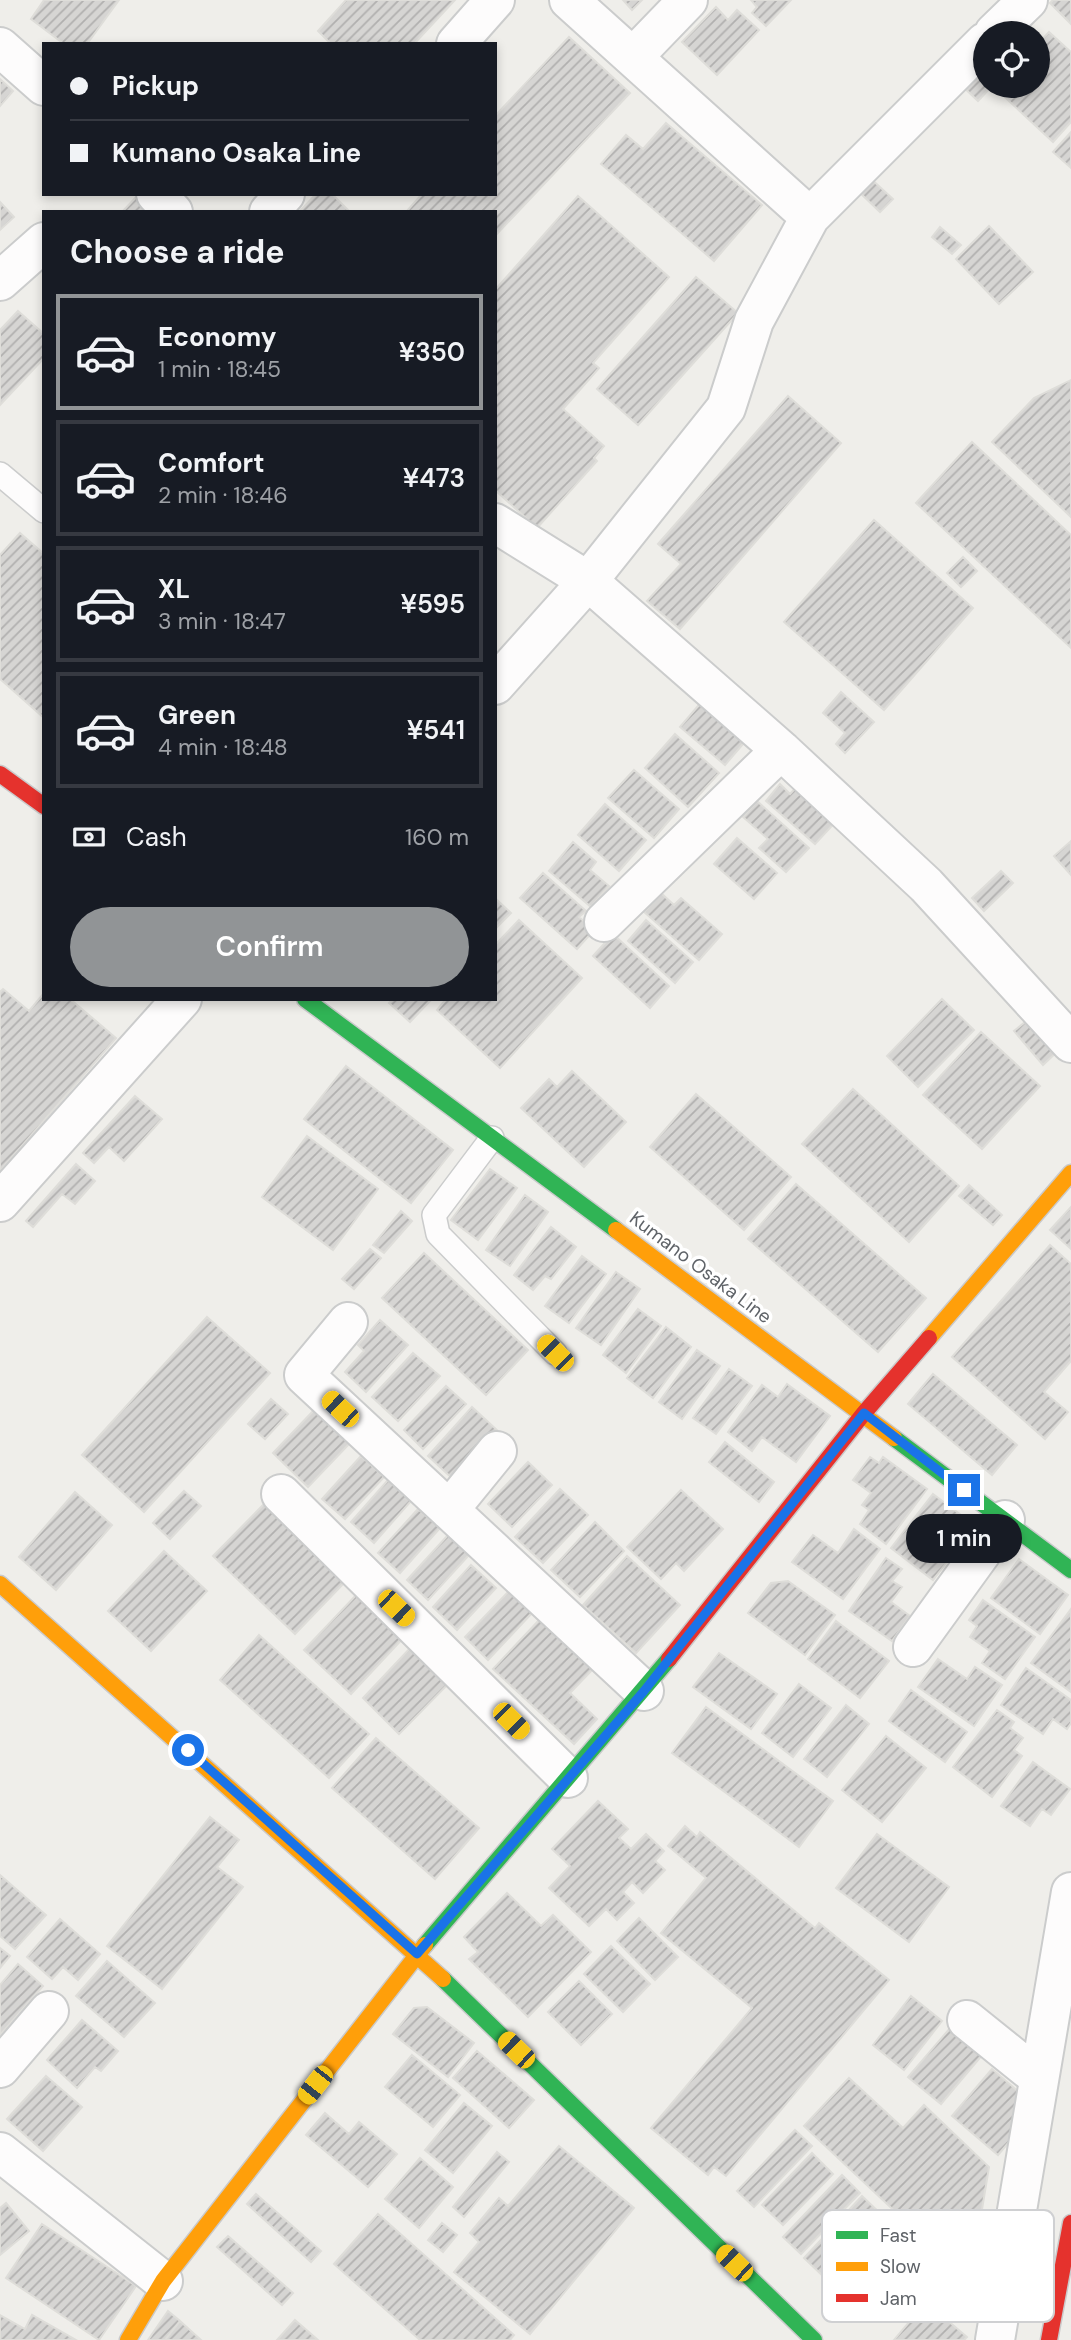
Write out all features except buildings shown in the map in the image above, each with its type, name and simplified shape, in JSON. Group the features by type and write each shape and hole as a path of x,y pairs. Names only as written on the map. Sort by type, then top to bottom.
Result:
{"main road":[{"path":"0,774 42,805"},
{"name":"Kumano Osaka Line","path":"308,1001 864,1413 1071,1570"},
{"path":"128,2340 163,2281 417,1954 644,1691 864,1413 1071,1172"},
{"path":"0,1584 417,1954 814,2340"},
{"path":"1054,2313 1071,2223"},
{"path":"1049,2340 1052,2322"}],"street":[{"path":"458,42 495,0"},
{"path":"569,0 810,217"},
{"path":"633,57 688,0"},
{"path":"1006,21 1028,0"},
{"path":"0,47 42,84"},
{"path":"497,683 588,581 726,408 754,321 810,217 973,54"},
{"path":"158,196 171,210"},
{"path":"271,210 283,196"},
{"path":"0,281 42,244"},
{"path":"497,524 588,581 781,750 926,885 1071,1043"},
{"path":"604,922 781,750"},
{"path":"0,1202 180,1001"},
{"path":"348,1322 304,1375 644,1691"},
{"path":"449,1510 497,1451"},
{"path":"281,1494 568,1778"},
{"path":"913,1647 1005,1520"},
{"path":"1017,2210 1071,1892"},
{"path":"0,2068 49,2011"},
{"path":"967,2020 1039,2078"},
{"path":"0,2152 163,2281"},
{"path":"995,2340 998,2322"}],"lane":[{"path":"0,474 42,509"},
{"path":"492,1138 434,1215 438,1234 555,1353"}],"traffic: fast":[{"path":"308,1001 616,1230"},
{"path":"894,1438 1071,1570"},
{"path":"425,1945 669,1659"},
{"path":"443,1979 814,2340"}],"traffic: slow":[{"path":"929,1338 1071,1173"},
{"path":"616,1230 894,1438"},
{"path":"0,1584 443,1979"},
{"path":"128,2340 163,2281 425,1945"}],"traffic: jam":[{"path":"0,774 42,805"},
{"path":"669,1659 864,1413 929,1338"},
{"path":"1054,2313 1071,2223"},
{"path":"1049,2340 1052,2322"}],"route":[{"path":"188,1750 417,1954 644,1691 864,1413 964,1490"}]}
